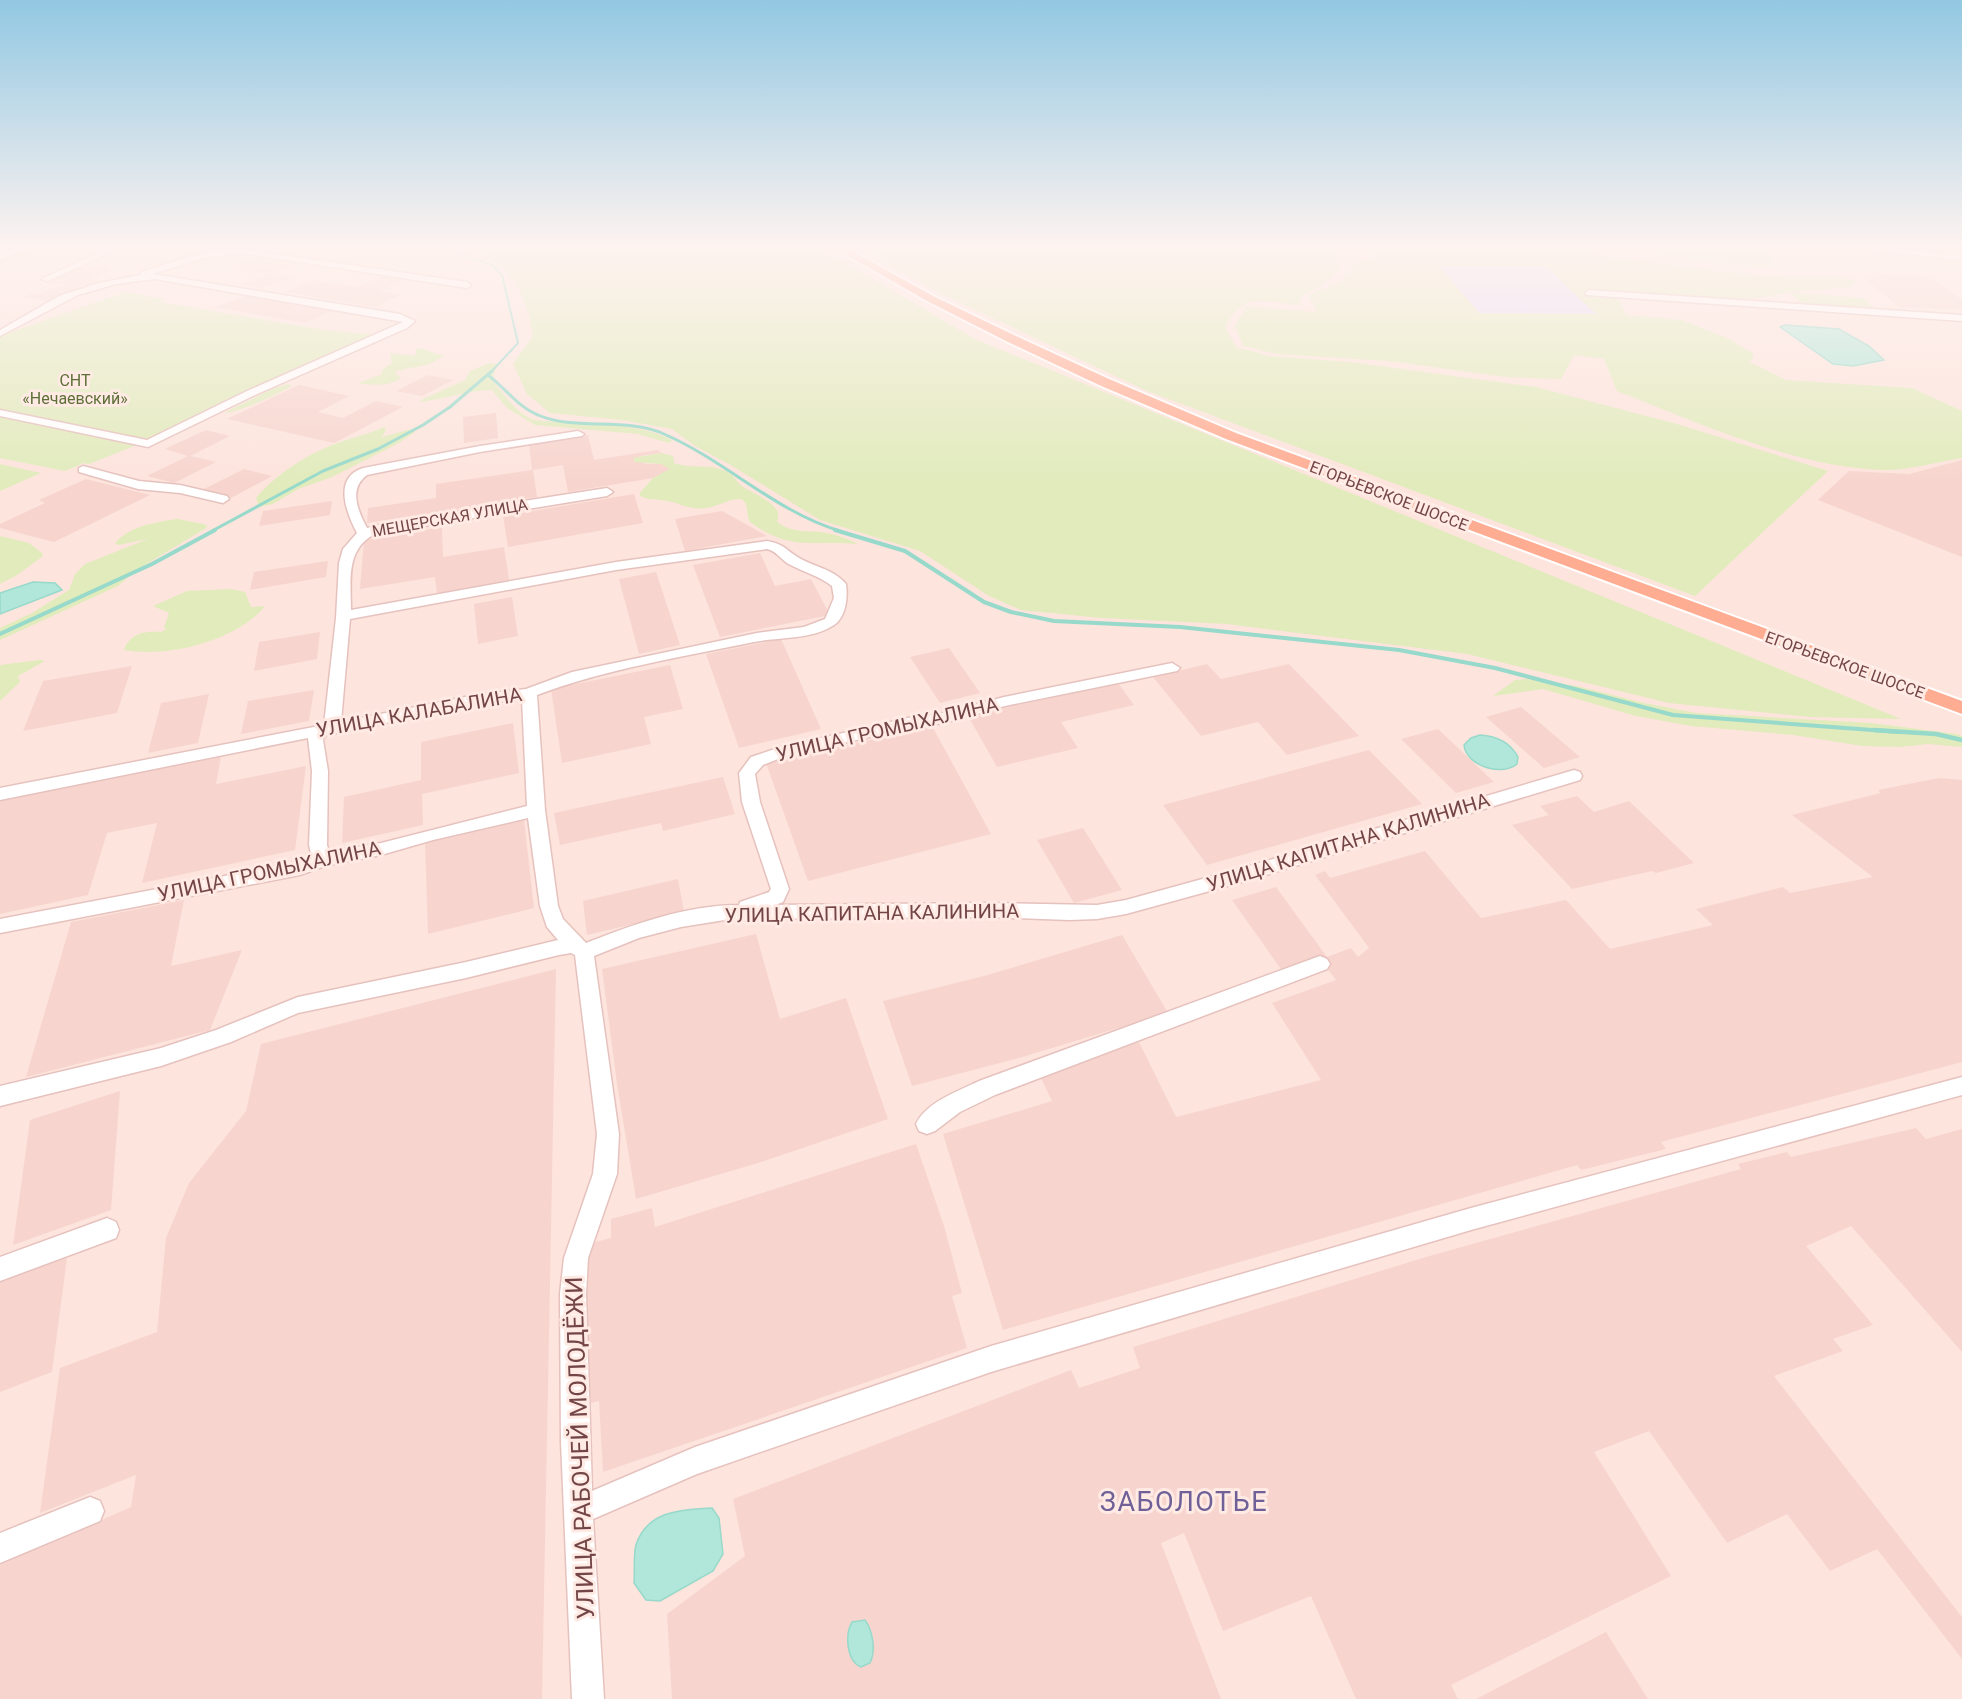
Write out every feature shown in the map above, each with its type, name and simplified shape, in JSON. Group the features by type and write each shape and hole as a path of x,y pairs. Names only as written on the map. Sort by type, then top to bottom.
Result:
{"main road":[{"name":"ЕГОРЬЕВСКОЕ ШОССЕ","path":"982,324 1231,436 1962,708"}],"street":[{"path":"0,333 21,324"},
{"path":"0,413 148,444 251,393 406,324"},
{"name":"МЕЩЕРСКАЯ УЛИЦА","path":"578,434 480,449 363,472 356,477 351,487 350,508 364,534 397,525 607,492"},
{"path":"83,470 138,485 180,489 223,499"},
{"path":"322,860 318,845 320,771 315,740 326,729 343,616 347,554 364,534"},
{"name":"УЛИЦА КАЛАБАЛИНА","path":"0,794 475,700 529,693 572,677 757,637 804,631 827,624 835,614 841,597 839,584 826,574 792,560 777,547 767,545 616,566 343,616"},
{"name":"УЛИЦА ГРОМЫХАЛИНА","path":"731,912 776,897 780,889 751,802 747,773 757,761 778,753 908,723 944,718 1004,702 1172,668"},
{"path":"529,693 536,810 549,906 554,922 580,949"},
{"name":"УЛИЦА КАПИТАНА КАЛИНИНА","path":"0,1096 132,1065 214,1040 272,1013 298,1005 466,970 559,946 580,949 635,932 731,912 803,910 1097,912 1126,907 1246,874 1574,776"},
{"name":"УЛИЦА ГРОМЫХАЛИНА","path":"0,926 300,868 322,860 381,849 536,810"},
{"name":"УЛИЦА РАБОЧЕЙ МОЛОДЁЖИ","path":"580,949 608,1134 605,1174 576,1258 574,1282 575,1442 588,1699"},
{"path":"927,1124 952,1105 987,1088 1320,964"},
{"path":"579,1511 695,1461 991,1359 1472,1219 1962,1086"},
{"path":"0,1269 107,1230"},
{"path":"0,1548 90,1511"}],"shaded area":[{"path":"428,375 453,380 422,396 396,391"},
{"path":"299,385 349,396 318,412 343,418 376,401 403,407 334,443 227,419"},
{"path":"496,413 498,438 464,443 463,417"},
{"path":"206,430 230,436 190,456 216,462 174,483 147,476 188,456 165,449"},
{"path":"588,435 594,460 658,450 661,453 639,456 645,464 661,464 671,469 653,478 568,492 563,465 533,470 537,497 367,523 368,508 436,498 436,484 532,470 529,444"},
{"path":"1962,460 1962,557 1818,500 1849,471 1909,474"},
{"path":"244,469 272,476 231,498 202,490"},
{"path":"86,479 150,495 54,542 0,528 0,524 45,503 39,500"},
{"path":"634,494 643,523 508,547 503,516"},
{"path":"332,501 330,515 259,526 263,511"},
{"path":"722,511 767,536 685,551 675,519"},
{"path":"442,527 443,557 504,547 509,580 437,594 435,577 360,589 364,540"},
{"path":"760,553 775,586 811,579 830,615 720,637 693,565"},
{"path":"328,561 326,577 250,590 254,572"},
{"path":"656,572 680,645 639,654 619,579"},
{"path":"512,597 518,636 478,644 474,604"},
{"path":"320,632 317,659 254,671 259,642"},
{"path":"781,639 821,729 739,748 706,654"},
{"path":"949,648 980,693 940,703 910,657"},
{"path":"1207,664 1221,679 1289,664 1359,736 1287,755 1258,722 1201,736 1153,677"},
{"path":"670,665 683,709 644,717 651,744 562,763 551,689"},
{"path":"132,666 117,713 23,731 43,681"},
{"path":"1118,683 1134,705 1061,722 1078,748 997,767 968,716"},
{"path":"314,690 309,721 241,734 248,701"},
{"path":"209,694 198,743 148,753 161,703"},
{"path":"1521,707 1580,757 1544,768 1486,717"},
{"path":"513,723 519,773 422,794 423,825 342,843 344,797 421,780 421,742"},
{"path":"932,726 991,834 808,881 766,763"},
{"path":"1438,729 1494,782 1456,793 1401,739"},
{"path":"1369,750 1422,804 1207,865 1163,805"},
{"path":"221,757 216,784 306,766 295,850 142,883 157,823 107,833 88,895 0,914 0,800"},
{"path":"723,777 735,814 663,831 661,823 560,845 554,813"},
{"path":"1939,778 1962,780 1962,1062 1661,1142 1666,1149 1581,1170 1577,1165 1003,1330 943,1134 1052,1101 1040,1076 1139,1042 1176,1117 1321,1080 1272,1003 1336,980 1320,959 1283,972 1232,900 1276,887 1327,957 1351,948 1358,957 1369,948 1315,875 1325,871 1330,878 1425,851 1481,918 1566,900 1610,949 1713,925 1696,909 1783,887 1790,893 1873,877 1792,815 1881,793 1878,790"},
{"path":"1577,796 1594,812 1629,801 1694,863 1656,873 1652,871 1572,889 1512,825 1549,815 1540,806"},
{"path":"524,820 534,908 428,934 425,843"},
{"path":"1083,828 1122,890 1074,903 1037,840"},
{"path":"678,879 684,912 587,935 583,901"},
{"path":"184,900 171,966 242,950 210,1030 26,1077 71,922"},
{"path":"756,934 780,1019 846,998 888,1119 758,1163 636,1199 617,1084 602,969"},
{"path":"1122,935 1168,1013 1019,1058 912,1086 883,1001 984,976"},
{"path":"556,969 542,1699 0,1699 0,1565 131,1507 136,1475 40,1513 60,1368 157,1332 166,1238 189,1183 246,1111 261,1044"},
{"path":"120,1091 111,1210 13,1245 30,1120"},
{"path":"1916,1128 1926,1139 1962,1129 1962,1352 1851,1226 1806,1246 1873,1325 1833,1339 1843,1351 1774,1376 1962,1617 1962,1659 1877,1549 1830,1571 1787,1514 1727,1543 1649,1431 1594,1452 1671,1576 1451,1685 1458,1699 1356,1699 1311,1596 1223,1631 1184,1533 1161,1543 1221,1699 672,1699 667,1614 745,1556 733,1499 1071,1370 1079,1388 1140,1368 1133,1347 1426,1257 1741,1169 1738,1164 1787,1152 1791,1157"},
{"path":"916,1144 944,1226 962,1293 952,1296 967,1348 603,1472 599,1401 587,1404 582,1294 588,1244 611,1238 611,1219 652,1208 655,1227"},
{"path":"67,1258 52,1372 0,1392 0,1280"},
{"path":"1606,1632 1648,1699 1476,1699"}],"green space":[{"name":"СНТ «Нечаевский»","path":"34,324 290,324 377,335 142,443 65,471 0,458 0,336"},
{"path":"531,324 950,324 975,339 1901,719 1810,717 1669,703 1467,654 1227,624 1102,618 1021,610 989,596 920,551 820,520 729,464 695,446 672,429 622,420 550,413 527,394 513,364 533,336"},
{"path":"1006,324 1227,324 1225,327 1236,347 1270,356 1350,362 1536,387 1677,424 1828,471 1695,596 1147,391"},
{"path":"1693,324 1729,339 1754,354 1750,362 1786,380 1912,388 1962,411 1962,458 1885,470 1852,468 1784,453 1749,442 1617,391 1604,359 1574,355 1561,379 1506,377 1389,361 1277,354 1243,346 1235,326"},
{"path":"420,348 443,356 430,364 397,371 395,373 401,378 392,383 375,385 358,383 382,374 382,370 392,363 390,353 413,356 416,354 416,349"},
{"path":"489,363 498,364 493,382 514,406 529,418 540,421 646,430 672,440 669,443 638,434 535,425 507,408 492,390 475,391 421,402 465,380 470,371"},
{"path":"288,384 292,386 268,398 224,413 272,389"},
{"path":"384,427 386,429 382,437 411,429 415,432 399,443 332,477 298,489 273,504 259,507 256,498 270,483 297,463 332,445"},
{"path":"661,453 673,456 674,463 680,465 714,468 730,473 741,486 762,497 773,506 778,512 777,522 790,529 831,534 858,544 802,543 777,537 749,521 746,504 742,499 700,508 640,496 653,478 670,469 661,464 635,462 633,458"},
{"path":"0,464 41,473 0,491"},
{"path":"178,519 207,526 135,571 118,586 0,640 0,628 32,613 69,590 75,574 85,564 148,539 118,545 115,543 128,532"},
{"path":"0,536 29,543 43,554 17,575 0,584"},
{"path":"231,589 245,592 251,607 265,606 237,629 200,644 160,651 124,650 130,640 139,634 161,632 166,629 164,627 169,613 153,606 187,591"},
{"path":"45,661 18,676 20,682 0,701 0,665"},
{"path":"1527,679 1577,686 1696,713 1871,723 1957,734 1962,736 1962,747 1928,744 1900,747 1862,746 1793,735 1691,726 1636,716 1543,689 1493,696 1515,680"}],"water":[{"path":"1785,325 1839,329 1869,346 1884,360 1853,366 1833,364 1780,327"},
{"path":"33,582 55,583 62,590 0,614 0,593"},
{"path":"1480,735 1497,738 1507,744 1518,757 1517,764 1510,768 1494,769 1471,759 1464,745 1471,738"},
{"path":"712,1508 719,1518 723,1554 713,1571 660,1601 646,1600 634,1583 635,1549 641,1533 657,1518 667,1514"},
{"path":"865,1620 872,1635 873,1653 870,1663 861,1667 852,1659 848,1647 848,1633 852,1622"}],"waterway":[{"path":"492,371 518,343 514,324"},
{"path":"212,531 323,471 378,449 423,425 450,407 492,371"},
{"path":"488,375 531,412 552,420 634,426 664,434 709,458 794,512 840,531"},
{"path":"0,634 152,564 215,530"},
{"path":"835,530 905,551 984,602 1011,612 1054,621 1180,627 1399,650 1495,668 1673,715 1899,732"},
{"path":"1874,730 1936,734 1962,740"}],"district":[{"name":"ЗАБОЛОТЬЕ","path":"1184,1502"}]}
